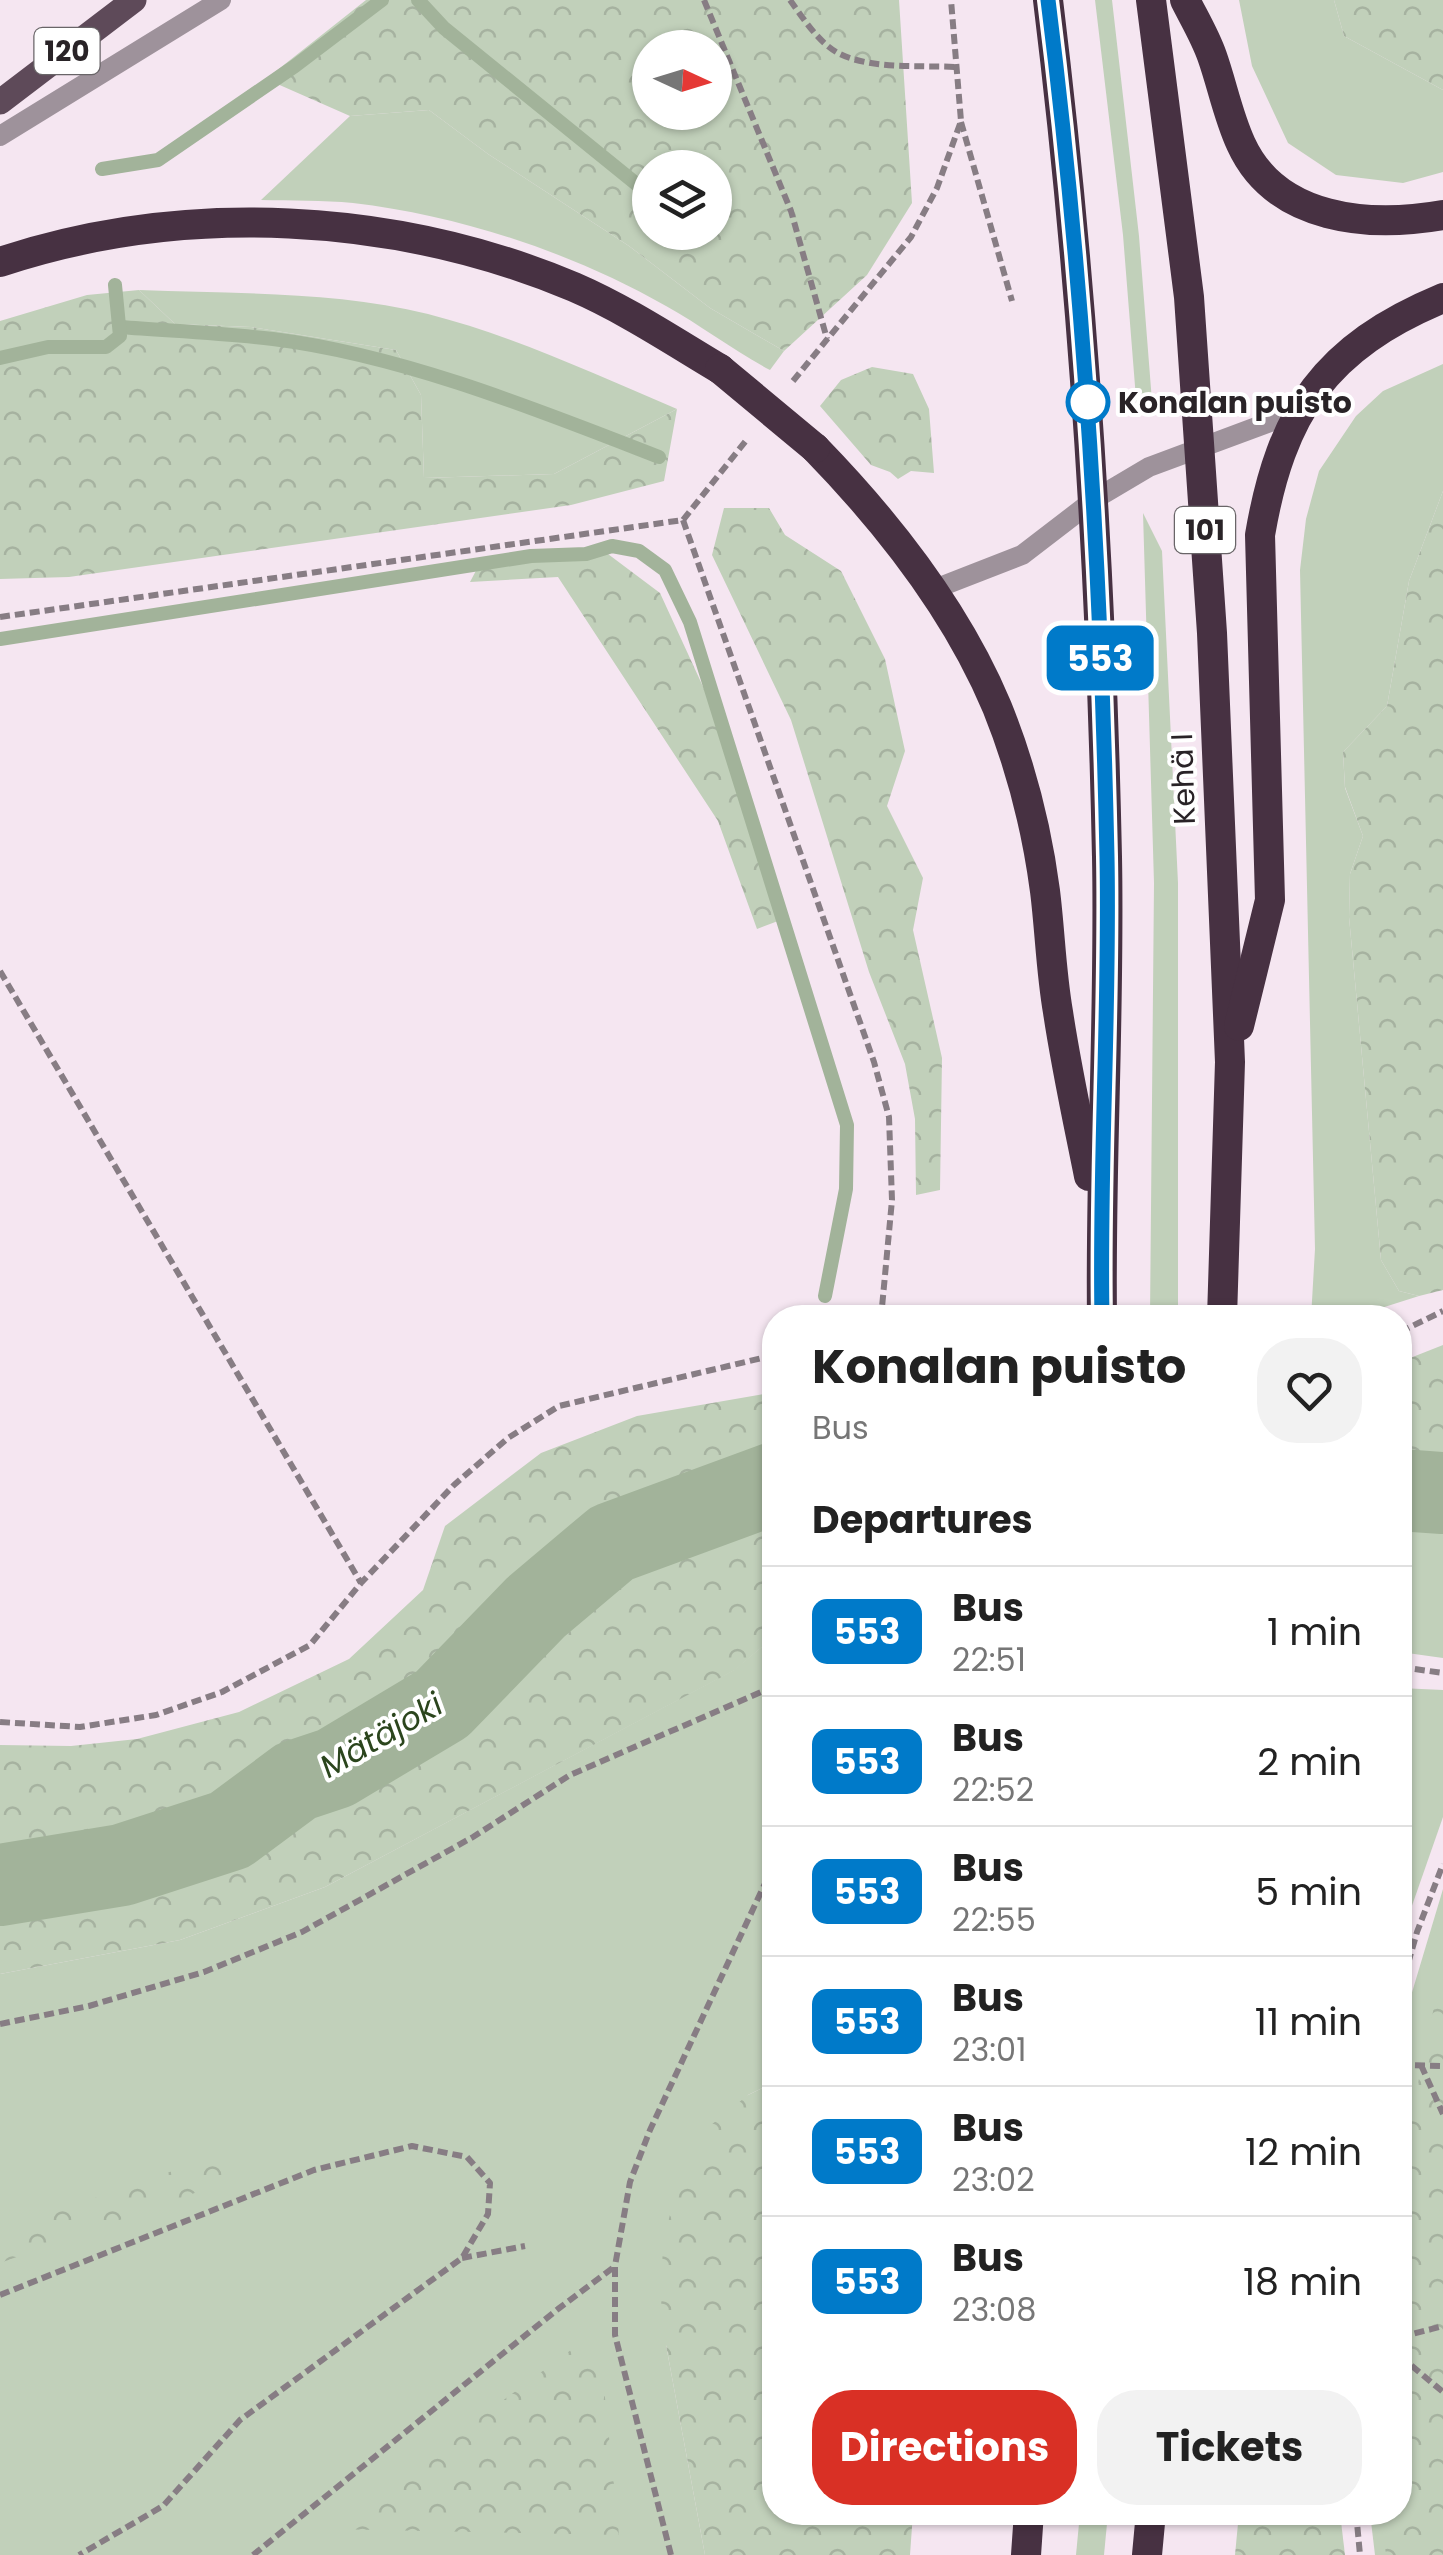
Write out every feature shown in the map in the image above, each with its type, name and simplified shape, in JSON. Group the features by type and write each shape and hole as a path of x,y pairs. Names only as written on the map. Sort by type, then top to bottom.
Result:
{"highway":[{"path":"1048,0 1080,289 1094,499 1107,861 1102,1305"},
{"name":"Kehä I","path":"1151,0 1189,296 1212,632 1230,1062 1222,1305"},
{"path":"1185,0 1210,51 1241,144 1260,174 1291,198 1334,216 1374,222 1443,215"},
{"path":"0,262 89,238 262,222 349,226 433,243 507,262 576,288 720,369 814,448 871,506 932,590 959,632 997,708 1025,795 1044,886 1057,1010 1101,1240"},
{"path":"1230,1062 1270,900 1260,535 1268,489 1298,412 1337,362 1400,316 1443,298"},
{"path":"1026,2555 1028,2525"},
{"path":"1148,2555 1150,2525"}],"main road":[{"name":"120","path":"0,102 134,0"}],"lane":[{"path":"0,136 221,0"},
{"path":"932,590 1022,555 1094,499 1149,468 1298,412"}],"path":[{"path":"704,0 791,211 827,339 911,236 937,188 961,121"},
{"path":"790,0 814,32 837,52 868,62 956,67"},
{"path":"951,0 961,121 1012,301"},
{"path":"0,617 683,520 874,1062 889,1117 892,1200 883,1305"},
{"path":"0,971 361,1583"},
{"path":"1412,1326 1443,1311"},
{"path":"0,1722 80,1728 156,1715 222,1692 310,1645 361,1583 454,1484 508,1438 559,1406 762,1358"},
{"path":"1412,1669 1443,1674"},
{"path":"0,2024 89,2006 204,1972 302,1932 472,1836 570,1775 762,1692"},
{"path":"1412,1947 1443,1864"},
{"path":"670,2555 615,2335 615,2266 630,2182 650,2130 762,1890"},
{"path":"1412,2066 1443,2066"},
{"path":"1421,2066 1443,2114"},
{"path":"0,2295 314,2170 412,2146 467,2157 490,2184 488,2214 462,2258 240,2420 163,2506 79,2555"},
{"path":"462,2258 524,2246"},
{"path":"253,2555 615,2266"},
{"path":"1412,2334 1443,2326"},
{"path":"1412,2366 1443,2392"},
{"path":"1357,2525 1360,2555"}],"green space":[{"path":"366,0 899,0 912,203 867,275 784,351 710,308 634,250 732,250 732,150 632,150 632,248 488,154 429,110 350,116 266,79"},
{"path":"1095,0 1112,0 1139,236 1153,414 1137,411 1123,235"},
{"path":"1239,0 1334,0 1344,36 1443,90 1443,172 1403,183 1336,175 1288,143 1252,66"},
{"path":"1334,0 1443,0 1443,90 1344,36"},
{"path":"429,110 488,154 629,246 710,308 784,351 770,370 630,287 554,253 474,227 353,203 261,200 350,116"},
{"path":"139,290 321,297 428,314 523,345 677,409 554,474 424,478 421,395 396,350 251,327 175,324"},
{"path":"139,290 175,324 251,327 396,350 421,395 424,478 554,474 677,409 664,481 571,505 69,577 0,579 0,321 87,295"},
{"path":"1443,364 1443,491 1409,581 1387,706 1343,752 1345,788 1363,836 1350,874 1349,917 1381,1260 1399,1291 1419,1296 1391,1305 1312,1305 1315,1249 1300,570 1306,519 1319,471 1356,416 1383,391"},
{"path":"872,367 913,374 929,409 934,473 911,471 898,479 871,465 820,406 841,380"},
{"path":"1443,491 1443,1290 1419,1296 1399,1291 1381,1260 1349,917 1350,874 1363,836 1345,787 1343,752 1387,706 1409,581"},
{"path":"724,508 769,508 785,535 841,571 885,659 905,751 887,806 923,878 913,930 942,1058 940,1190 916,1195 915,1119 905,1064 869,972 791,720 712,555"},
{"path":"1143,513 1162,551 1178,883 1178,1305 1150,1305 1154,883"},
{"path":"608,554 660,593 711,704 786,918 757,929 718,821 558,577 470,582 480,563"},
{"path":"1443,1345 1443,1457 1412,1456 1412,1357"},
{"path":"762,1394 762,1647 735,1670 325,1887 180,1940 0,1974 0,1745 71,1746 137,1739 239,1712 349,1659 423,1590 445,1526 541,1453 637,1416"},
{"path":"1412,1507 1443,1508 1443,1658 1412,1654"},
{"path":"762,1647 762,2088 748,2095 666,2345 705,2555 0,2555 0,1974 180,1940 325,1887 734,1670"},
{"path":"1412,1689 1443,1690 1443,1817 1412,1906"},
{"path":"1443,1889 1443,2555 1375,2555 1371,2525 1412,2525 1412,1992"},
{"path":"1443,1984 1443,2555 1386,2555 1382,2525 1412,2525 1412,2112 1438,1988"},
{"path":"762,2088 762,2525 912,2525 910,2555 705,2555 666,2345 660,2291 664,2236 675,2197 711,2125"},
{"path":"215,2161 236,2162 228,2181 0,2263 0,2231 184,2167"},
{"path":"579,2344 602,2368 619,2535 330,2529"},
{"path":"1079,2525 1107,2525 1104,2555 1076,2555"},
{"path":"1238,2525 1341,2525 1345,2555 1235,2555"}],"waterway":[{"path":"102,169 158,160 295,66 382,0"},
{"path":"418,0 444,28 632,180"},
{"path":"0,358 48,347 106,347 120,336 115,285"},
{"path":"120,327 273,339 371,358 469,386 659,457"},
{"path":"0,639 531,556 586,554 612,546 639,551 665,570 690,622 847,1125 846,1189 825,1296"},
{"name":"Mätäjoki","path":"0,1885 122,1865 230,1830 296,1781 335,1768 442,1704 536,1607 612,1543 762,1488"},
{"name":"Mätäjoki","path":"1412,1491 1443,1493"}],"bus line":[{"name":"553","path":"1048,0 1080,289 1094,499 1107,861 1102,1305"}],"place":[{"name":"Konalan puisto","path":"1088,402"}]}
